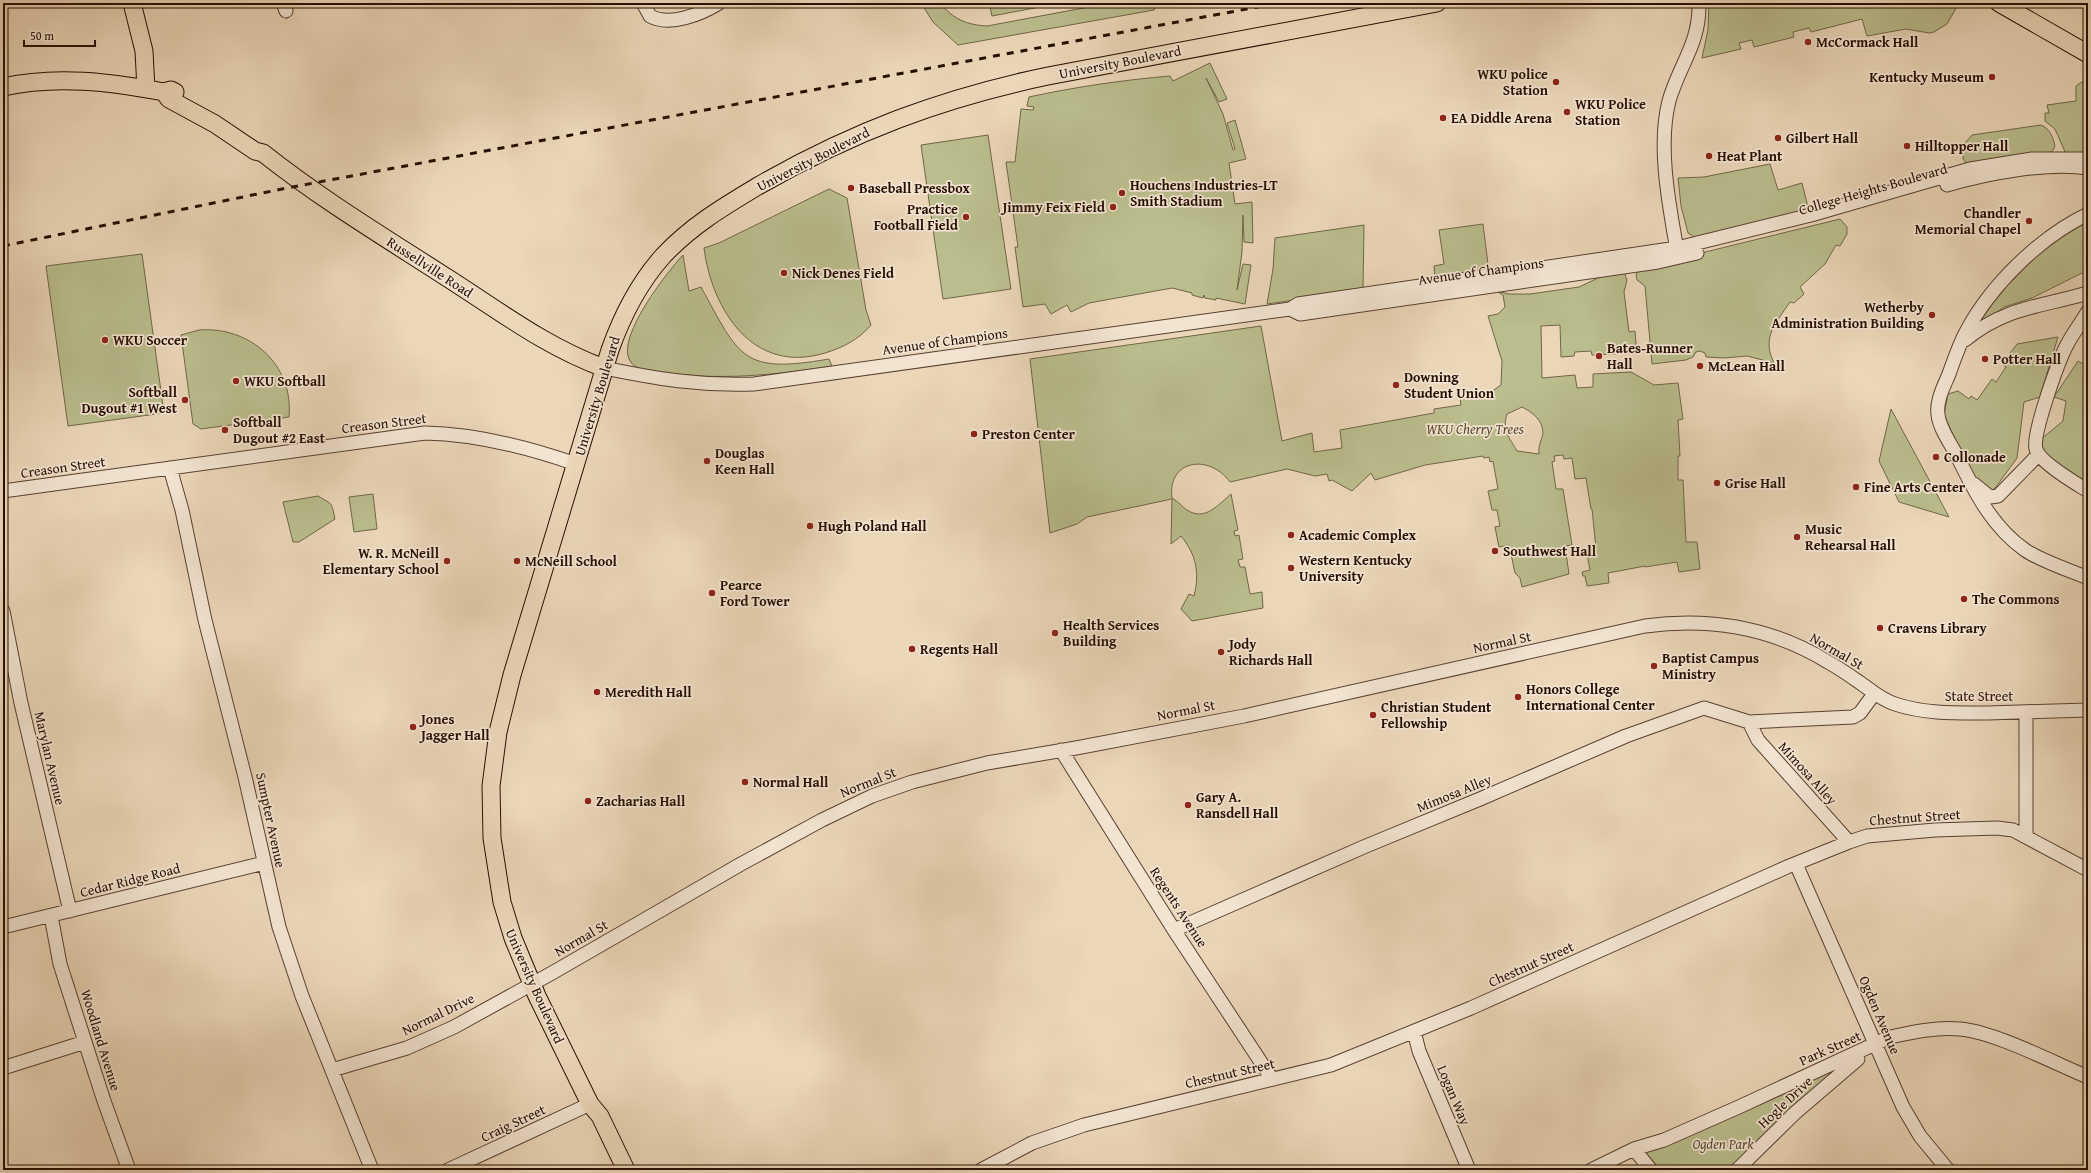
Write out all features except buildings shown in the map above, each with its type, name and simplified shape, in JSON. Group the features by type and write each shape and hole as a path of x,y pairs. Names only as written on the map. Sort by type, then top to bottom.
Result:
{"main road":[{"path":"132,3 144,51 146,89"},
{"name":"University Boulevard","path":"626,1170 600,1116 590,1104 532,984 513,938 499,890 492,838 492,774 498,732 506,696 604,368 621,324 637,291 663,257 689,231 735,199 811,157 852,137 933,105 1014,83 1437,3"},
{"path":"1999,3 2088,54"},
{"name":"Russellville Road","path":"3,87 28,82 65,80 100,82 164,92 169,99 209,121 255,151 263,153 340,210 525,328 575,357 604,368"},
{"name":"University Boulevard","path":"590,1104 593,1120 618,1170"}],"street":[{"path":"644,6 650,16 666,20 694,14 719,3"},
{"path":"1677,253 1668,189 1666,117 1673,89 1694,43 1699,16 1699,3"},
{"name":"College Heights Boulevard","path":"1677,253 1812,216 1970,169 2032,159 2088,159"},
{"name":"College Heights Boulevard","path":"1677,253 1809,224 1968,179 2039,168 2088,168"},
{"path":"2088,214 2071,222 2011,272 1974,319 1958,348 1939,399 1938,414 1970,481 1999,528 2025,551 2088,578"},
{"name":"Avenue of Champions","path":"604,368 676,382 722,385 754,384 1290,309 1300,314 1658,262 1677,253"},
{"path":"1962,342 1978,329 1998,318 2020,309 2058,302 2088,293"},
{"path":"2088,311 2064,352 2044,407 2035,440 2038,455 2061,474 2088,491"},
{"name":"Creason Street","path":"3,491 425,433 453,433 488,438 549,454 576,464"},
{"path":"1970,481 1990,497 1998,496 2038,455"},
{"name":"Sumpter Avenue","path":"170,468 182,510 205,620 245,777 276,915 296,981 372,1170"},
{"name":"Marylan Avenue","path":"3,611 23,710 70,912"},
{"name":"Normal St","path":"532,984 741,864 852,805 932,776 987,763 1244,716 1645,626 1689,621 1743,628 1790,642 1829,662 1860,682 1874,694"},
{"name":"State Street","path":"1874,694 1893,704 1920,711 1948,713 2088,710"},
{"name":"Mimosa Alley","path":"1174,930 1366,846 1626,736 1704,708 1749,722 1854,717 1860,713 1874,694"},
{"path":"2026,712 2026,835"},
{"name":"Mimosa Alley","path":"1749,722 1758,740 1849,842"},
{"name":"Regents Avenue","path":"1061,750 1174,930 1272,1079"},
{"name":"Chestnut Street","path":"981,1170 1032,1143 1078,1127 1331,1065 1551,973 1796,864 1849,842 1868,836 1935,830 1997,828 2013,830 2026,835 2088,870"},
{"name":"Cedar Ridge Road","path":"3,927 70,912 264,863"},
{"name":"Ogden Avenue","path":"1796,864 1908,1117 1926,1144 1948,1170"},
{"name":"Woodland Avenue","path":"51,916 60,964 104,1101 129,1170"},
{"name":"Normal Drive","path":"332,1070 419,1044 454,1027 532,984"},
{"name":"Park Street","path":"1591,1170 1634,1150 1671,1137 1890,1037 1912,1032 1937,1028 1961,1029 1988,1035 2088,1077"},
{"name":"Logan Way","path":"1414,1031 1422,1058 1469,1170"},
{"path":"3,1068 85,1042"},
{"name":"Hogle Drive","path":"1737,1170 1795,1113 1875,1045"},
{"name":"Craig Street","path":"448,1170 590,1104"},
{"path":"1634,1150 1651,1170"}],"green space":[{"path":"921,3 940,3 955,17 967,23 987,26 1110,3 1158,3 1154,10 958,45 933,22"},
{"path":"989,3 1061,3 992,16"},
{"path":"1709,3 1959,3 1947,24 1934,32 1929,33 1906,29 1867,36 1862,19 1811,32 1809,28 1793,32 1794,37 1754,47 1752,40 1739,43 1741,49 1702,58 1708,30"},
{"name":"Houchens Industries-LT Smith Stadium","path":"1210,63 1227,99 1219,102 1206,78 1223,114 1233,150 1235,149 1227,123 1235,120 1246,159 1229,163 1235,204 1252,202 1253,243 1244,242 1243,215 1242,252 1237,290 1243,264 1251,265 1245,304 1216,298 1216,300 1205,298 1204,295 1203,298 1192,295 1192,293 1172,288 1089,303 1071,312 1067,305 1051,314 1045,304 1023,307 1015,247 1018,247 1006,162 1015,162 1021,109 1033,110 1034,107 1027,106 1029,97 1081,87 1170,76 1173,81"},
{"path":"2088,78 2088,155 2066,154 2055,129 2045,121 2045,113 2049,113 2047,105 2076,101 2076,86"},
{"path":"2041,125 2049,131 2052,136 2055,146 2052,152 1966,163 1963,159 1964,144 1972,135"},
{"name":"Practice Football Field","path":"988,135 1011,289 943,299 921,145"},
{"path":"1770,164 1778,190 1802,183 1809,211 1696,238 1688,233 1681,206 1678,178 1704,177"},
{"name":"Nick Denes Field","path":"829,189 847,198 866,310 871,325 861,335 850,342 825,353 799,357 777,355 757,346 740,332 727,314 716,294 704,248 719,243"},
{"path":"2088,217 2088,272 2082,273 2032,298 2004,307 1967,334 2020,267"},
{"path":"1840,219 1847,227 1847,234 1840,246 1836,245 1825,264 1800,287 1804,294 1794,303 1790,302 1775,324 1769,345 1770,354 1774,363 1747,356 1724,358 1706,357 1705,353 1700,351 1696,352 1693,357 1686,360 1652,364 1645,286 1637,280 1636,275 1640,268"},
{"path":"1483,224 1489,272 1435,279 1434,266 1444,264 1439,230"},
{"path":"1364,225 1363,290 1267,304 1273,269 1275,238"},
{"name":"WKU Soccer","path":"142,254 164,413 68,426 46,266"},
{"path":"683,255 689,291 701,287 725,330 736,345 747,355 761,362 778,364 829,359 832,366 747,376 704,376 683,375 647,370 635,366 629,359 628,348 637,320 656,289"},
{"name":"WKU Cherry Trees","path":"1621,270 1624,272 1627,280 1624,292 1629,332 1635,331 1636,344 1630,353 1592,355 1591,351 1575,352 1574,356 1561,357 1560,325 1541,326 1542,378 1575,375 1577,388 1593,387 1593,374 1631,372 1654,385 1678,383 1683,419 1678,420 1680,456 1678,456 1678,480 1683,480 1686,542 1697,542 1700,569 1679,572 1677,562 1645,566 1608,573 1609,583 1587,586 1585,576 1583,576 1582,572 1590,570 1586,549 1596,548 1592,509 1586,478 1575,479 1572,458 1564,459 1563,455 1554,456 1555,461 1552,462 1556,489 1563,489 1572,545 1565,546 1569,574 1522,587 1520,578 1515,573 1509,545 1499,547 1495,527 1500,526 1497,510 1492,510 1488,491 1498,489 1493,461 1490,462 1489,457 1484,458 1483,456 1425,465 1375,480 1371,473 1352,491 1332,480 1329,481 1327,474 1315,476 1287,469 1230,482 1221,473 1211,467 1201,464 1191,465 1183,469 1176,475 1172,485 1172,498 1187,510 1200,514 1206,513 1217,507 1231,494 1238,530 1234,531 1235,536 1239,535 1243,559 1238,560 1240,567 1245,567 1250,594 1262,592 1263,608 1192,621 1181,609 1189,594 1194,596 1197,579 1195,564 1190,550 1181,536 1171,544 1172,499 1087,517 1077,524 1050,533 1030,359 1261,326 1282,441 1312,433 1314,452 1342,448 1340,430 1434,413 1434,409 1461,405 1460,398 1488,394 1501,385 1502,361 1488,316 1498,314 1505,307 1503,295 1496,291 1509,294 1530,294 1579,287 1598,278","holes":["1522,407 1539,420 1543,428 1539,454 1517,451 1507,433 1505,425 1507,414"]},
{"name":"WKU Softball","path":"199,330 217,330 235,334 251,342 265,352 276,365 284,380 289,398 289,417 201,429 193,424 181,335"},
{"path":"2058,337 2040,397 2024,402 2017,458 1993,491 1972,476 1944,415 1948,394 1958,391 1969,399 1971,396 1977,400 1992,379 1996,382 2006,367 2002,364 2017,344"},
{"path":"2078,361 2088,367 2088,483 2040,449 2040,440 2063,421 2066,401 2054,397"},
{"path":"1891,409 1949,517 1899,502 1879,461"},
{"path":"373,494 377,529 354,532 349,497"},
{"path":"318,496 331,504 335,519 299,542 293,542 283,502"},
{"name":"Ogden Park","path":"1844,1062 1733,1170 1655,1170 1643,1152"}],"railway":[{"path":"3,246 287,188 1279,3"}],"place":[{"name":"McCormack Hall","path":"1808,42"},
{"name":"Kentucky Museum","path":"1992,77"},
{"name":"WKU police Station","path":"1556,82"},
{"name":"WKU Police Station","path":"1567,112"},
{"name":"EA Diddle Arena","path":"1443,118"},
{"name":"Gilbert Hall","path":"1778,138"},
{"name":"Hilltopper Hall","path":"1907,146"},
{"name":"Heat Plant","path":"1709,156"},
{"name":"Baseball Pressbox","path":"851,188"},
{"name":"Houchens Industries-LT Smith Stadium","path":"1122,193"},
{"name":"Jimmy Feix Field","path":"1113,207"},
{"name":"Practice Football Field","path":"966,217"},
{"name":"Chandler Memorial Chapel","path":"2029,221"},
{"name":"Nick Denes Field","path":"784,273"},
{"name":"Wetherby Administration Building","path":"1932,315"},
{"name":"WKU Soccer","path":"105,340"},
{"name":"Bates-Runner Hall","path":"1599,356"},
{"name":"Potter Hall","path":"1985,359"},
{"name":"McLean Hall","path":"1700,366"},
{"name":"WKU Softball","path":"236,381"},
{"name":"Downing Student Union","path":"1396,385"},
{"name":"Softball Dugout #1 West","path":"185,400"},
{"name":"Softball Dugout #2 East","path":"225,430"},
{"name":"Preston Center","path":"974,434"},
{"name":"Collonade","path":"1936,457"},
{"name":"Douglas Keen Hall","path":"707,461"},
{"name":"Grise Hall","path":"1717,483"},
{"name":"Fine Arts Center","path":"1856,487"},
{"name":"Hugh Poland Hall","path":"810,526"},
{"name":"Academic Complex","path":"1291,535"},
{"name":"Music Rehearsal Hall","path":"1797,537"},
{"name":"Southwest Hall","path":"1495,551"},
{"name":"W. R. McNeill Elementary School","path":"447,561"},
{"name":"McNeill School","path":"517,561"},
{"name":"Western Kentucky University","path":"1291,568"},
{"name":"Pearce Ford Tower","path":"712,593"},
{"name":"The Commons","path":"1964,599"},
{"name":"Cravens Library","path":"1880,628"},
{"name":"Health Services Building","path":"1055,633"},
{"name":"Regents Hall","path":"912,649"},
{"name":"Jody Richards Hall","path":"1221,652"},
{"name":"Baptist Campus Ministry","path":"1654,666"},
{"name":"Meredith Hall","path":"597,692"},
{"name":"Honors College International Center","path":"1518,697"},
{"name":"Christian Student Fellowship","path":"1373,715"},
{"name":"Jones Jagger Hall","path":"413,727"},
{"name":"Normal Hall","path":"745,782"},
{"name":"Zacharias Hall","path":"588,801"},
{"name":"Gary A. Ransdell Hall","path":"1188,805"}]}
